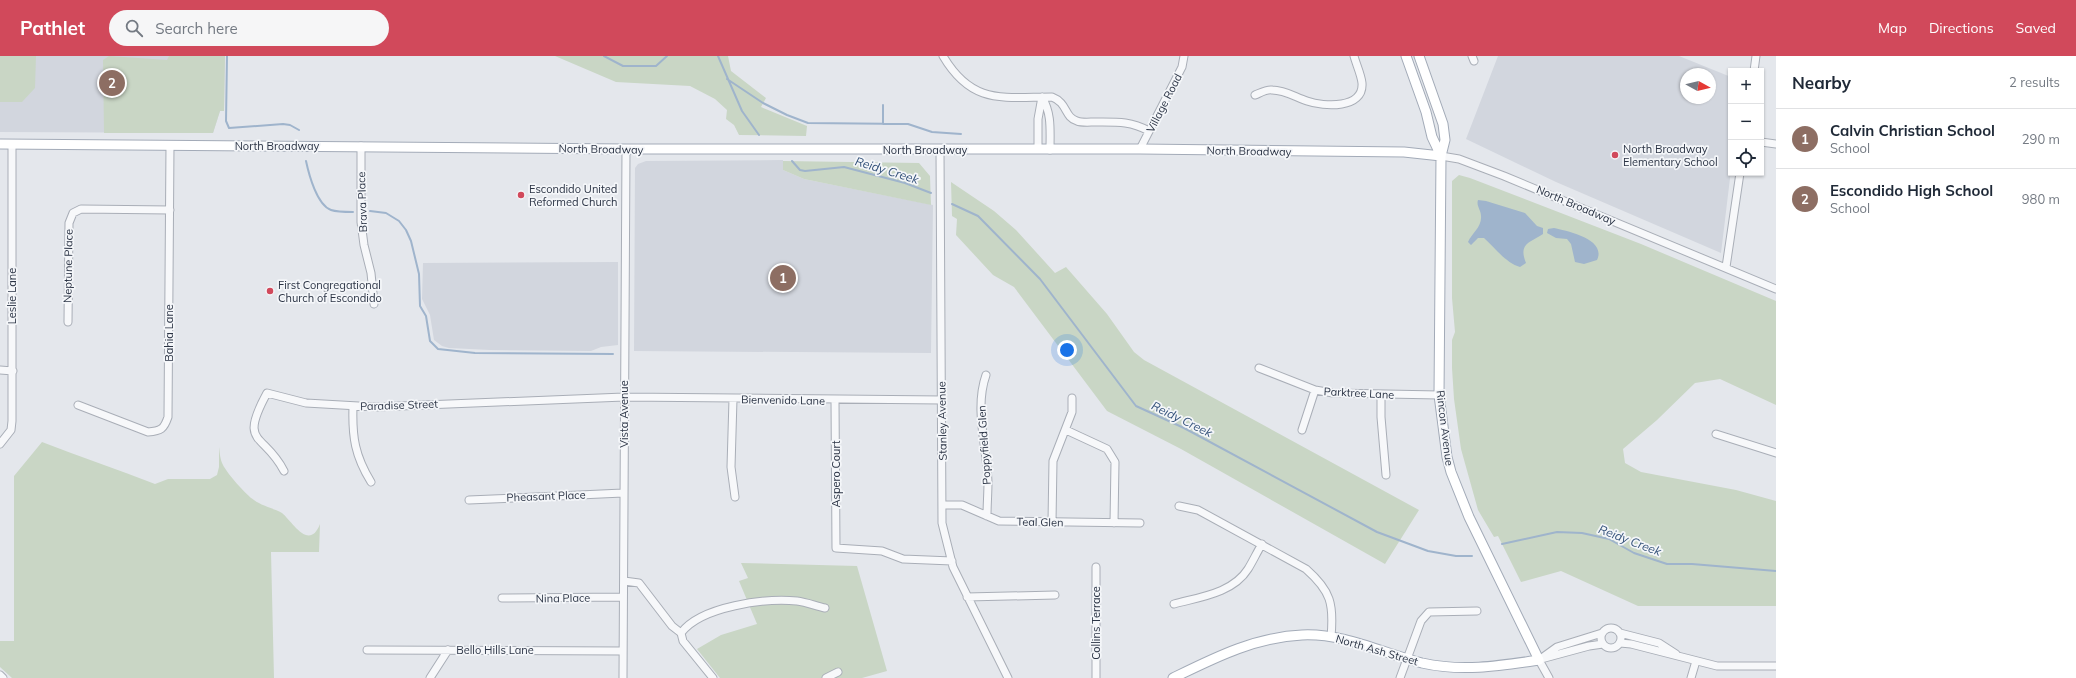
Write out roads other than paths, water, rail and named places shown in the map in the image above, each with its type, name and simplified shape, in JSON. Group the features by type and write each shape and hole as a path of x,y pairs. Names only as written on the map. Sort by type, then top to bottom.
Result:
{"main road":[{"path":"1406,56 1426,112 1432,137 1440,156"},
{"path":"1419,56 1443,124 1445,140 1440,156"},
{"name":"North Broadway","path":"0,144 626,149 1140,149 1404,152 1440,156"},
{"name":"Rincon Avenue","path":"1440,156 1439,395 1441,419 1451,472 1469,517 1539,660"},
{"name":"North Ash Street","path":"1173,678 1227,652 1258,642 1297,636 1331,637 1421,662 1454,669 1488,668 1539,660"}],"street":[{"path":"943,56 962,81 981,93 996,96 1052,97 1064,104 1069,117 1079,122 1129,122 1149,131"},
{"name":"Village Road","path":"1140,149 1182,67 1184,56"},
{"path":"1254,95 1270,89 1283,91 1309,102 1333,105 1348,103 1356,98 1361,90 1362,82 1354,56"},
{"path":"1754,68 1756,56"},
{"path":"1038,149 1038,119 1042,97"},
{"path":"1042,97 1048,106 1051,120 1050,150"},
{"path":"1764,142 1776,144"},
{"name":"Leslie Lane","path":"0,444 11,430 12,144"},
{"name":"Bahia Lane","path":"78,405 148,432 160,431 165,427 168,417 170,145"},
{"name":"Brava Place","path":"361,146 361,222 364,245 371,273 374,304"},
{"name":"Vista Avenue","path":"624,678 623,493 626,149"},
{"name":"Stanley Avenue","path":"940,150 942,523 952,561 967,597 1008,678"},
{"name":"North Broadway","path":"1440,156 1459,159 1504,176 1776,289"},
{"path":"1726,267 1740,176"},
{"name":"Neptune Place","path":"68,322 69,223 73,213 81,209 170,210"},
{"name":"Parktree Lane","path":"1259,368 1315,390 1381,394 1439,395"},
{"path":"0,370 12,371"},
{"name":"Poppyfield Glen","path":"986,375 982,387 981,401 988,482 987,516"},
{"path":"1302,430 1315,390"},
{"name":"Paradise Street","path":"284,471 277,458 257,440 254,430 256,415 266,393 306,403 353,407 624,397"},
{"path":"1381,394 1380,417 1386,475"},
{"name":"Bienvenido Lane","path":"624,397 942,400"},
{"path":"1052,522 1053,461 1072,412 1072,398"},
{"path":"733,399 731,467 735,497"},
{"name":"Aspero Court","path":"835,400 836,548 882,551 903,560 952,561"},
{"path":"353,407 352,429 355,446 361,466 371,482"},
{"path":"1066,430 1107,449 1112,455 1115,462 1114,522"},
{"path":"1716,434 1776,453"},
{"name":"Pheasant Place","path":"469,500 623,493"},
{"name":"Teal Glen","path":"942,505 962,505 998,521 1140,523"},
{"path":"1179,506 1198,510 1306,569 1321,582 1330,600 1332,618 1331,637"},
{"path":"1174,604 1227,588 1248,570 1262,544"},
{"name":"Collins Terrace","path":"1096,567 1096,678"},
{"path":"624,581 639,583 672,626 681,633 683,641 713,678"},
{"path":"967,597 1055,595"},
{"name":"Nina Place","path":"502,598 623,597"},
{"path":"681,633 689,625 712,613 745,602 798,601 825,608"},
{"path":"1400,678 1421,621 1429,612 1477,612"},
{"path":"1539,660 1557,647 1602,633 1607,628 1613,628 1620,633 1659,643 1678,655"},
{"path":"1602,633 1601,638 1603,644"},
{"path":"1620,633 1620,643"},
{"path":"1539,660 1560,656 1589,646 1603,644 1612,648 1620,643 1631,644 1662,653 1678,655 1717,666 1776,666"},
{"name":"Bello Hills Lane","path":"367,650 623,651"},
{"path":"430,678 448,650"},
{"name":"Rincon Avenue","path":"1539,660 1548,678"},
{"path":"1691,678 1696,661"},
{"path":"826,678 838,672"},
{"path":"0,675 3,678"}],"water":[{"path":"1478,200 1525,213 1537,226 1543,228 1543,234 1524,247 1523,251 1526,263 1520,267 1515,265 1501,255 1484,238 1478,238 1471,245 1468,242 1481,220"},
{"path":"1554,228 1568,231 1591,241 1599,253 1597,260 1584,264 1575,262 1571,244 1567,239 1556,238 1547,233 1548,229"}],"waterway":[{"path":"227,56 226,121 229,128 283,124 290,125 299,130"},
{"name":"Reidy Creek","path":"604,56 623,66 656,66 667,56"},
{"name":"Reidy Creek","path":"718,56 742,111 759,135"},
{"path":"727,79 763,103 787,115 808,123 908,124 932,132 961,134"},
{"path":"883,105 883,124"},
{"path":"306,161 314,189 326,207 336,211 353,212"},
{"name":"Reidy Creek","path":"792,161 800,170 805,171 844,167 905,183 931,193"},
{"name":"Reidy Creek","path":"952,204 978,216 1040,279 1136,406 1184,428 1377,532 1428,551 1456,556 1472,556"},
{"path":"370,211 386,213 399,221 406,230 411,241 419,274 420,306 426,316 430,341 438,349 475,353 613,354"},
{"name":"Reidy Creek","path":"1502,544 1557,532 1582,533 1609,539 1634,553 1667,564 1692,564 1776,571"}],"place":[{"name":"Escondido High School","path":"112,83"},
{"name":"North Broadway Elementary School","path":"1615,155"},
{"name":"Escondido United Reformed Church","path":"521,195"},
{"name":"Calvin Christian School","path":"783,278"},
{"name":"First Congregational Church of Escondido","path":"270,291"}]}
